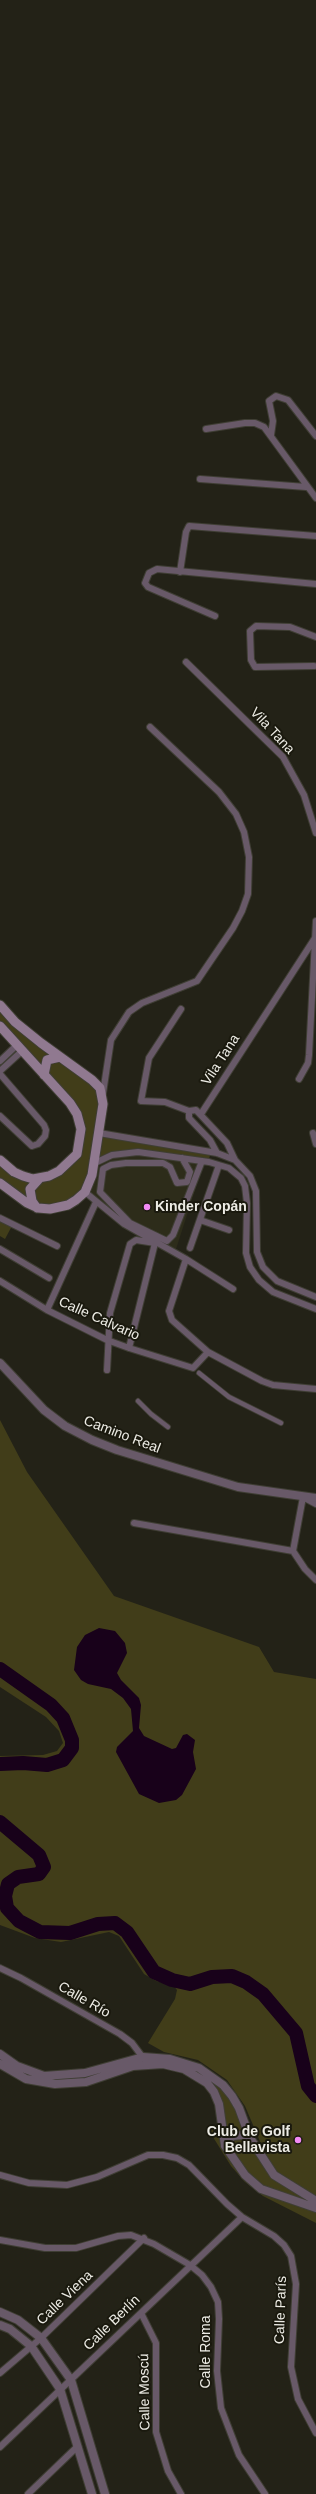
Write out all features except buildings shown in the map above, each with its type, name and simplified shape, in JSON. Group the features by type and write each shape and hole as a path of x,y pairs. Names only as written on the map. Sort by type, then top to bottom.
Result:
{"main road":[{"path":"0,1005 15,1022 92,1080 100,1088 102,1096 95,1163 85,1192 68,1205 50,1209 38,1208 27,1203 0,1182"},
{"path":"0,1026 70,1103 77,1114 81,1129 77,1154 59,1171 33,1179 14,1172 0,1160"},
{"path":"44,1075 47,1060 60,1057"},
{"path":"38,1208 32,1201 30,1189 39,1178"}],"street":[{"path":"271,435 273,421 269,401 276,396 288,400 316,436"},
{"path":"206,429 255,423 264,427 306,487 316,498"},
{"path":"200,479 306,487"},
{"path":"180,572 186,532 189,526 316,536"},
{"path":"215,616 148,587 145,583 152,570 316,584"},
{"path":"314,666 259,668 252,664 250,631 252,628 290,627 316,637"},
{"name":"Vila Tana","path":"186,662 282,758 304,795 316,833"},
{"path":"102,1096 111,1040 129,1012 142,1003 197,981 233,928 242,911 248,894 249,857 244,832 236,814 219,792 150,728"},
{"name":"Vila Tana","path":"299,1079 308,1063 309,1054 316,921"},
{"name":"Vila Tana","path":"200,1114 315,938"},
{"path":"181,1009 150,1058 141,1101 171,1103 189,1111 196,1110 229,1146 235,1160 250,1176 256,1191 257,1252 263,1267 277,1281 316,1298"},
{"path":"0,1061 19,1048"},
{"path":"0,1116 32,1146 38,1144 45,1136 46,1130 44,1125 0,1073 19,1048"},
{"path":"189,1111 189,1118 210,1140 214,1153 209,1162"},
{"path":"312,1132 316,1144"},
{"path":"99,1133 214,1153 235,1160"},
{"path":"95,1163 112,1155 138,1152 219,1164 234,1172 245,1186 247,1203 246,1252 254,1274 273,1292 316,1310"},
{"path":"182,1158 190,1172 187,1182 177,1183 170,1167 163,1163 126,1163 103,1169 100,1192 130,1223 168,1241 173,1235 202,1161"},
{"path":"190,1248 219,1164"},
{"path":"85,1192 124,1224 155,1244 186,1258 233,1289"},
{"path":"48,1310 96,1202"},
{"path":"0,1218 56,1246"},
{"path":"200,1220 229,1230"},
{"path":"107,1370 107,1340 112,1305 132,1241 155,1244"},
{"path":"129,1348 155,1244"},
{"path":"0,1249 49,1278"},
{"path":"186,1258 169,1316 208,1352 268,1384 316,1388"},
{"name":"Calle Calvario","path":"0,1281 48,1310 107,1340 129,1348 193,1368 208,1352"},
{"name":"Camino Real","path":"0,1363 44,1410 65,1426 117,1450 238,1487 316,1498"},
{"path":"199,1373 229,1397 281,1423"},
{"path":"138,1401 151,1414 168,1427"},
{"path":"293,1551 303,1497 316,1504"},
{"path":"134,1523 293,1551 316,1580"},
{"name":"Calle Río","path":"0,1968 21,1978 120,2034 144,2061"},
{"path":"0,2054 30,2072 59,2077 85,2074 144,2061 170,2059 187,2063 213,2076 232,2096 239,2108 250,2138 274,2175 316,2201"},
{"path":"0,2064 26,2079 55,2084 86,2082 144,2061 184,2069 207,2083 219,2104 225,2146 245,2175 261,2189 316,2208"},
{"path":"225,2146 232,2136 244,2135 250,2138"},
{"name":"Calle París","path":"0,2175 29,2183 67,2185 97,2177 141,2157 163,2155 177,2158 189,2165 242,2217 274,2236 284,2245 291,2256 296,2284 291,2367 298,2399 316,2433"},
{"name":"Calle Berlín","path":"0,2447 242,2217"},
{"name":"Calle Roma","path":"0,2240 45,2248 76,2248 118,2236 131,2235 144,2238 190,2265 211,2286 218,2302 218,2390 226,2423 239,2455 265,2494"},
{"name":"Calle Viena","path":"0,2373 41,2338 144,2238"},
{"path":"0,2312 18,2320 41,2338 71,2380 103,2493"},
{"name":"Calle Moscú","path":"141,2313 153,2335 157,2348 156,2432 168,2471 181,2494"},
{"path":"0,2325 10,2329 31,2346 60,2389 92,2494"},
{"path":"28,2494 78,2446"}],"shaded area":[{"path":"0,1005 100,1088 95,1163 76,1200 38,1208 0,1183 0,1160 23,1176 49,1176 77,1154 77,1114 0,1026"},
{"path":"100,1133 211,1152 208,1162 122,1153 96,1163"},
{"name":"Kinder Copán","path":"122,1153 204,1162 176,1249 129,1225 85,1192 95,1163"},
{"path":"0,1218 13,1224 5,1239 0,1236"},
{"name":"Club de Golf Bellavista","path":"0,1420 27,1472 114,1596 259,1647 274,1672 316,1679 316,2196 276,2171 267,2158 245,2106 227,2080 198,2060 164,2052 148,2043 175,1999 177,1990 174,1986 156,1981 144,1974 119,1936 109,1932 61,1942 35,1938 0,1925 0,1756 43,1755 57,1751 63,1743 59,1731 46,1717 0,1687"},
{"path":"99,1628 115,1631 125,1643 127,1653 117,1673 121,1680 139,1698 141,1705 139,1728 144,1736 172,1749 176,1748 183,1735 187,1734 195,1740 193,1752 196,1769 182,1795 176,1800 159,1803 139,1794 116,1752 117,1747 133,1731 131,1709 123,1698 111,1689 88,1684 81,1680 74,1670 77,1647 85,1635"},
{"path":"194,2067 231,2097 247,2134 237,2138 250,2140 263,2165 316,2203 316,2223 263,2196 245,2182 231,2166 208,2129 224,2128 222,2107 192,2071"}],"waterway":[{"path":"0,1669 51,1705 63,1718 72,1740 72,1748 63,1760 47,1765 23,1763 0,1764"},
{"path":"0,1822 39,1855 44,1867 39,1874 18,1877 8,1884 5,1896 7,1908 19,1921 40,1932 70,1933 98,1924 115,1923 127,1932 154,1972 172,1980 190,1984 212,1977 232,1976 246,1982 263,1994 296,2033 308,2086 316,2096"}],"place":[{"name":"Kinder Copán","path":"147,1207"},
{"name":"Club de Golf Bellavista","path":"298,2140"}]}
